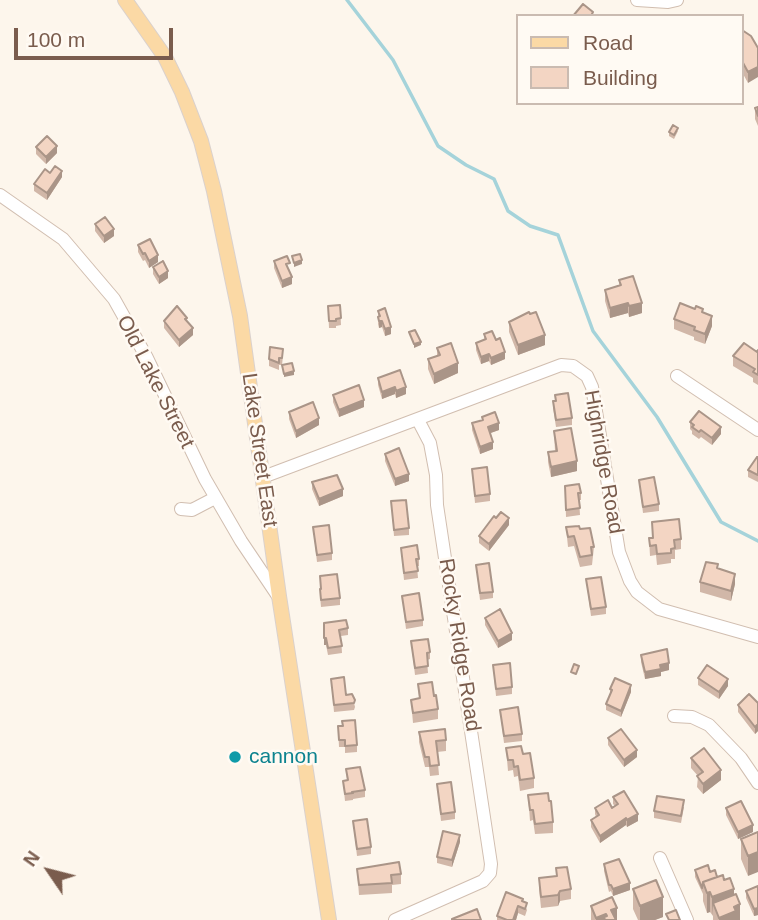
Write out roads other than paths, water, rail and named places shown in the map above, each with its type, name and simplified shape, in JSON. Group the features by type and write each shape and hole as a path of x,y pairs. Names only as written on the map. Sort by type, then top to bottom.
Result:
{"main road":[{"name":"Lake Street East","path":"125,0 165,57 182,92 201,141 215,191 237,303 329,920"}],"street":[{"path":"637,0 677,0"},
{"name":"Old Lake Street","path":"0,195 64,239 114,299 147,358 215,498 279,596"},
{"name":"Highridge Road","path":"263,477 561,365 573,366 587,376 592,387 619,552 629,581 637,592 659,609 758,637"},
{"path":"677,376 758,430"},
{"name":"Rocky Ridge Road","path":"395,920 483,881 491,864 437,505 436,475 430,443 418,420"},
{"path":"181,509 192,510 215,498"},
{"path":"674,716 692,717 709,724 741,758 758,783"},
{"path":"660,858 687,920"}],"waterway":[{"path":"347,0 393,60 438,146 466,165 494,179 508,211 530,226 558,235 593,331 657,417 721,522 758,541"}],"place":[{"name":"cannon","path":"235,757"}]}
